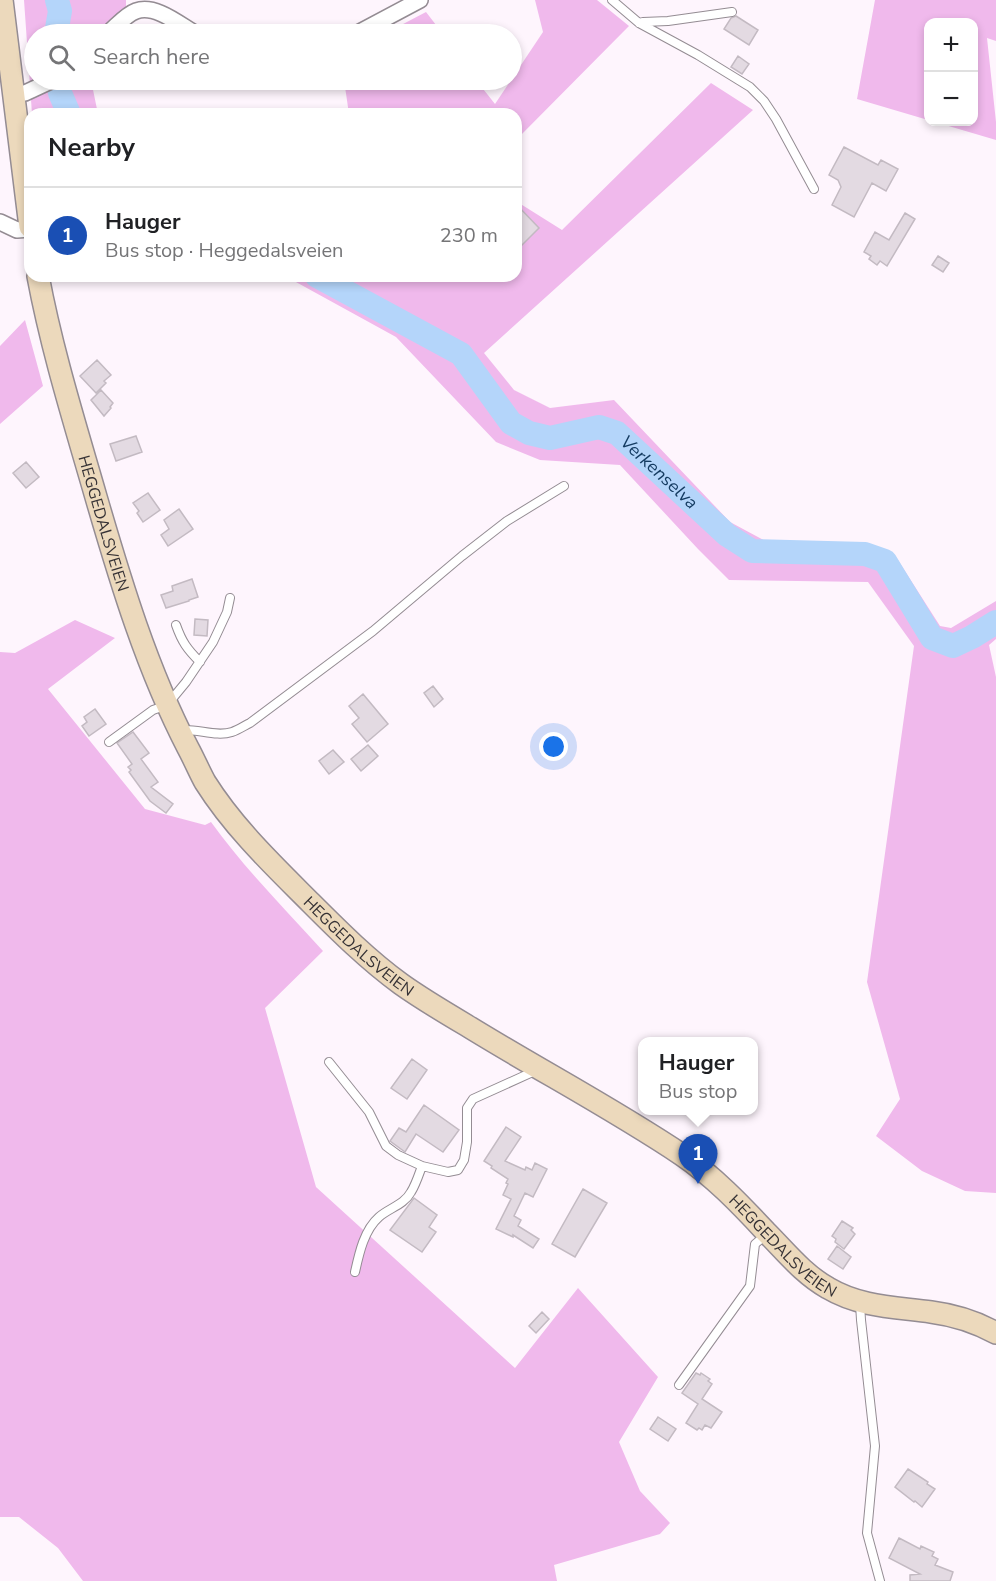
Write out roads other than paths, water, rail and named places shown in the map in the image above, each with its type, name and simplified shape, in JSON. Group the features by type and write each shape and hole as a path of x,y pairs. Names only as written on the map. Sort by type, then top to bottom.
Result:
{"main road":[{"path":"2,0 24,175"},
{"name":"HEGGEDALSVEIEN","path":"39,282 58,366 132,615 179,732 205,781 245,835 375,964 402,985 686,1157 711,1178 812,1278 843,1296 860,1302 961,1318 996,1333"}],"street":[{"path":"375,24 420,0"},
{"path":"118,24 135,11 148,9 179,24"},
{"path":"15,95 32,90"},
{"path":"0,222 17,230 24,229"}],"lane":[{"path":"612,0 639,23 699,55 750,87 764,101 776,119 813,189"},
{"path":"639,23 732,12"},
{"path":"179,732 185,729 214,734 233,732 250,723 373,631 507,521 564,486"},
{"path":"109,742 153,711 167,705 213,642 230,598"},
{"path":"176,625 180,639 200,662"},
{"path":"329,1062 369,1112 386,1146 398,1155 422,1166 448,1172 458,1170 464,1160 467,1142 467,1108 473,1099 538,1069"},
{"path":"356,1272 358,1257 366,1235 378,1218 402,1203 411,1193 422,1166"},
{"path":"679,1385 750,1286 755,1244 768,1233"},
{"path":"860,1302 874,1446 867,1533 880,1581"}],"waterway":[{"name":"Verkenselva","path":"57,0 60,11 58,24"},
{"name":"Verkenselva","path":"60,90 66,108"},
{"name":"Verkenselva","path":"328,282 461,354 511,423 529,433 550,438 599,427 617,433 727,535 752,551 865,554 885,561 932,638 953,646 996,622"}],"place":[{"name":"Hauger","path":"698,1184"}]}
